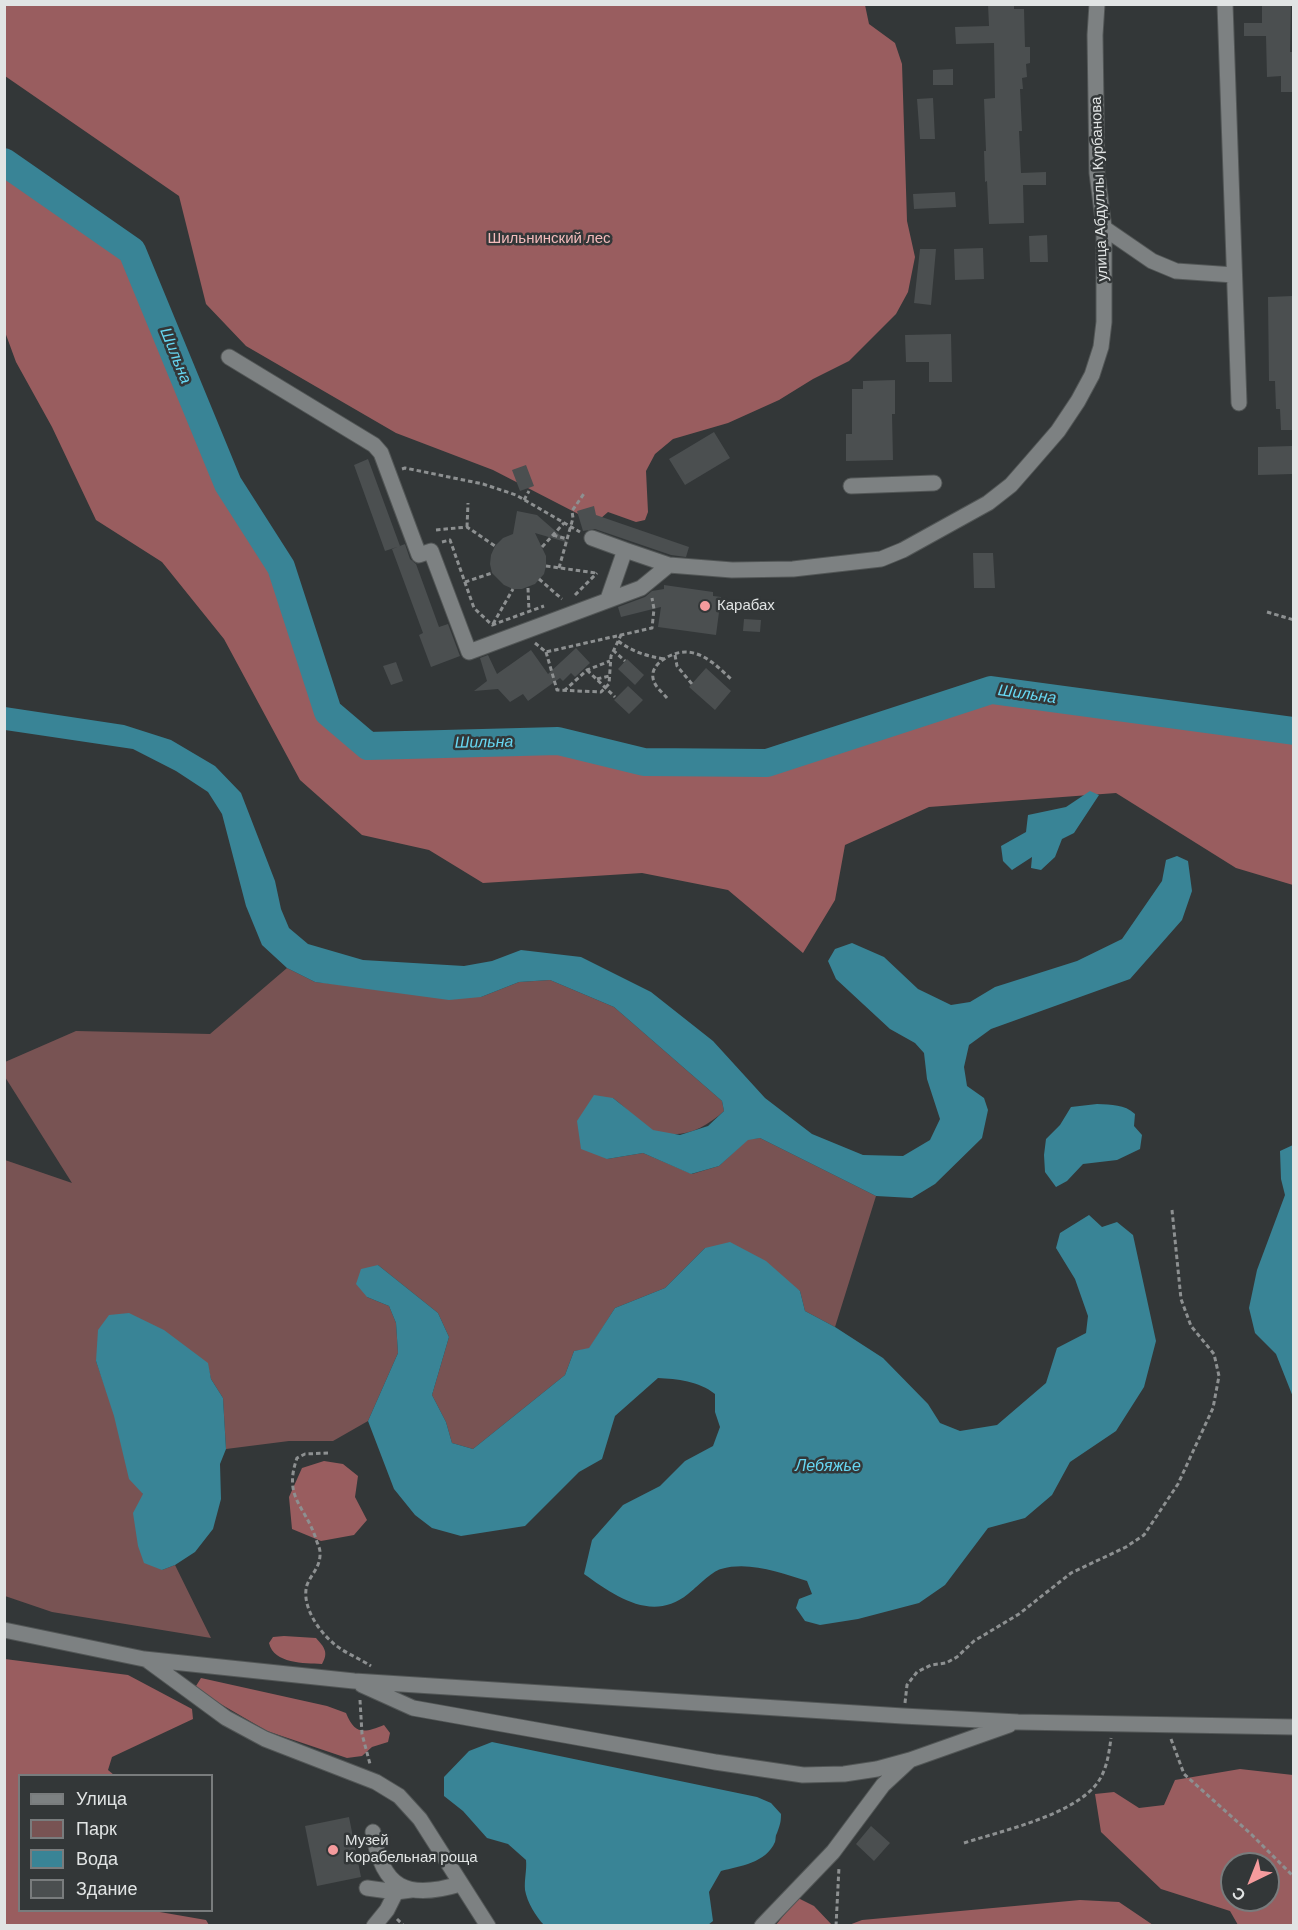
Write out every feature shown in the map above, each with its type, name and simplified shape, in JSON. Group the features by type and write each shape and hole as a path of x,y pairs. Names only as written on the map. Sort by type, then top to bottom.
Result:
{"street":[{"name":"улица Абдуллы Курбанова","path":"592,538 669,565 760,571 881,559 903,550 988,503 1011,485 1058,431 1078,401 1092,375 1101,347 1104,322 1104,228 1097,173 1095,46 1097,4"},
{"path":"1225,4 1239,403"},
{"path":"1104,228 1152,261 1176,271 1234,275"},
{"path":"229,357 374,446 381,453 419,555 431,551 469,652 641,588 669,565"},
{"path":"851,486 934,483"},
{"path":"608,599 625,550"},
{"path":"4,1630 144,1659 354,1681 1018,1722 1293,1728"},
{"path":"144,1659 226,1718 265,1739 376,1782 399,1796 420,1819 488,1926"},
{"path":"354,1681 413,1708 715,1762 803,1775 844,1774 877,1769 910,1760 1018,1722"},
{"path":"762,1926 833,1852 883,1785 910,1760"},
{"path":"373,1832 376,1850 383,1866 403,1891"},
{"path":"367,1888 437,1891 460,1884"},
{"path":"374,1926 403,1891"}],"path":[{"path":"389,474 405,468 483,484 516,495 592,538"},
{"path":"524,500 529,491"},
{"path":"559,568 571,526 576,518 572,511 585,492"},
{"path":"467,527 468,503"},
{"path":"542,547 564,523"},
{"path":"436,530 467,527 495,546"},
{"path":"553,535 567,539"},
{"path":"431,551 439,543 450,540 474,608 492,625"},
{"path":"546,566 597,573 615,579"},
{"path":"465,582 492,573"},
{"path":"539,579 562,599 569,598 597,573"},
{"path":"546,651 652,628 654,609 648,582"},
{"path":"528,588 529,611"},
{"path":"492,625 513,589"},
{"path":"492,625 551,603"},
{"path":"1267,612 1293,620"},
{"path":"522,632 546,651 557,690 602,692 609,684 613,650 622,634"},
{"path":"618,641 632,651 665,659"},
{"path":"613,650 625,662"},
{"path":"667,698 653,680 653,670 674,654 686,652 695,654 710,661 731,679"},
{"path":"674,654 677,666 692,684"},
{"path":"564,691 584,671 610,662"},
{"path":"584,671 597,679 615,697"},
{"path":"597,679 609,676"},
{"path":"567,679 572,684"},
{"path":"903,1716 907,1685 917,1671 931,1665 946,1663 957,1657 974,1641 1019,1614 1071,1573 1126,1547 1144,1535 1178,1484 1213,1408 1219,1376 1214,1354 1191,1326 1181,1299 1172,1210"},
{"path":"328,1453 305,1454 297,1458 292,1474 294,1496 313,1528 320,1552 317,1571 307,1586 307,1602 319,1629 333,1644 374,1667"},
{"path":"354,1681 361,1705 362,1734 367,1758 376,1782"},
{"path":"964,1843 1048,1816 1079,1800 1098,1782 1108,1760 1113,1724"},
{"path":"1165,1725 1185,1774 1293,1876"},
{"path":"833,1852 837,1856 840,1871 836,1926"}],"green space":[{"name":"Шильнинский лес","path":"5,5 865,5 869,24 895,43 902,64 907,221 915,257 908,292 896,314 849,361 779,400 728,423 673,439 655,454 646,471 648,512 645,520 636,522 608,512 600,519 590,520 493,470 396,433 246,346 206,304 179,196 5,76"},
{"path":"5,162 132,251 228,484 281,567 328,712 368,746 558,741 644,762 766,763 991,690 1293,731 1293,885 1236,868 1116,793 929,807 845,845 835,900 803,953 728,890 642,873 483,883 429,850 362,835 300,780 224,639 162,562 96,520 52,427 16,362 5,332"},
{"path":"287,968 315,982 481,997 519,982 550,980 614,1007 722,1101 724,1111 709,1123 692,1131 664,1133 654,1131 613,1098 607,1159 643,1153 692,1174 719,1166 748,1139 760,1138 876,1196 835,1327 805,1311 800,1291 705,1248 665,1288 615,1308 589,1349 574,1351 565,1375 473,1449 452,1443 446,1422 432,1395 449,1337 438,1313 378,1265 367,1297 389,1306 396,1323 398,1353 368,1421 333,1441 289,1441 226,1449 223,1398 211,1379 207,1363 96,1361 143,1494 162,1570 175,1565 211,1638 52,1612 5,1596 5,1160 72,1183 5,1077 5,1062 76,1031 210,1034"},
{"path":"324,1461 343,1464 358,1476 355,1497 367,1520 354,1535 321,1541 292,1529 289,1497 302,1468"},
{"path":"273,1637 316,1638 325,1650 322,1664 291,1661 277,1655 269,1643"},
{"path":"5,1659 128,1675 192,1709 193,1719 112,1757 108,1770 113,1774 18,1774 18,1912 160,1912 206,1920 209,1925 5,1925"},
{"path":"201,1678 327,1706 346,1713 357,1729 366,1731 384,1725 390,1733 388,1742 372,1747 362,1756 347,1758 267,1731 200,1692 196,1686"},
{"path":"1240,1769 1293,1775 1293,1925 1238,1925 1231,1912 1280,1912 1280,1852 1220,1852 1220,1908 1161,1889 1101,1832 1095,1794 1114,1792 1139,1808 1164,1805 1175,1780"},
{"path":"798,1898 814,1906 832,1925 775,1926"},
{"path":"1080,1900 1119,1902 1153,1925 849,1925 862,1920"}],"water":[{"path":"5,707 124,725 171,740 215,766 241,793 275,881 281,909 289,928 308,944 363,960 464,966 492,961 521,950 581,957 651,992 713,1041 765,1098 812,1134 863,1155 903,1156 930,1140 940,1119 927,1079 924,1053 915,1043 890,1029 836,979 828,961 835,949 852,943 884,957 918,989 951,1005 970,1002 995,987 1077,961 1122,939 1162,881 1166,860 1177,856 1188,861 1192,891 1182,920 1130,979 991,1029 969,1045 964,1067 967,1086 984,1098 988,1110 982,1138 935,1184 912,1198 876,1196 760,1138 748,1140 719,1166 691,1174 643,1153 607,1159 581,1149 577,1121 594,1095 613,1098 653,1130 680,1135 708,1126 724,1111 722,1101 614,1007 550,980 519,982 481,997 449,1000 315,982 287,968 262,945 246,906 222,814 208,792 176,771 133,749 5,730"},
{"path":"1090,791 1099,795 1074,833 1062,839 1055,857 1041,870 1031,868 1032,857 1012,870 1003,861 1001,846 1026,832 1028,815 1066,807"},
{"path":"1097,1104 1122,1107 1135,1114 1134,1126 1142,1135 1140,1149 1117,1160 1083,1164 1067,1181 1056,1187 1045,1172 1046,1139 1060,1125 1071,1107"},
{"path":"1293,1145 1293,1397 1276,1354 1255,1333 1249,1308 1257,1270 1285,1195 1281,1179 1280,1151"},
{"name":"Лебяжье","path":"1089,1215 1102,1227 1117,1222 1133,1235 1156,1341 1144,1387 1116,1431 1070,1462 1052,1495 1025,1518 988,1528 945,1585 919,1603 858,1619 820,1625 805,1621 796,1608 799,1599 812,1594 807,1581 765,1569 743,1566 717,1570 688,1594 661,1606 647,1606 621,1598 584,1574 592,1540 623,1505 660,1486 685,1461 713,1446 720,1427 715,1412 715,1394 695,1383 658,1378 615,1416 602,1459 579,1472 525,1526 461,1536 432,1528 415,1515 394,1489 368,1421 398,1353 396,1323 389,1306 367,1297 356,1284 361,1269 378,1265 438,1313 449,1337 432,1395 446,1422 452,1443 473,1449 565,1375 574,1351 589,1348 615,1308 665,1288 705,1248 730,1242 766,1261 800,1291 805,1311 883,1358 928,1404 940,1423 960,1431 997,1425 1046,1383 1057,1348 1086,1333 1088,1316 1075,1279 1056,1248 1060,1233"},
{"path":"129,1313 164,1330 208,1363 211,1379 223,1398 226,1449 220,1464 221,1499 213,1529 195,1552 175,1565 162,1570 144,1563 138,1546 133,1513 143,1494 129,1479 114,1416 96,1361 98,1330 109,1315"},
{"path":"492,1742 757,1797 771,1803 781,1814 775,1842 771,1849 759,1859 721,1871 709,1892 713,1921 708,1925 544,1925 532,1909 526,1895 526,1860 508,1844 487,1838 463,1811 444,1796 444,1777 469,1751"}],"building":[{"path":"988,4 1014,4 1014,9 1024,9 1025,47 1030,47 1030,63 1026,64 1027,77 1022,78 1023,89 1020,89 1021,173 1046,172 1046,185 1023,185 1024,223 989,224 987,181 985,182 984,99 995,98 994,43 956,44 955,27 989,26"},
{"path":"1262,4 1291,4 1290,52 1293,52 1293,92 1281,92 1281,76 1267,77 1266,36 1244,36 1244,23 1262,23"},
{"path":"953,69 953,85 933,85 933,70"},
{"path":"933,98 935,139 920,139 917,99"},
{"path":"955,192 956,207 914,209 913,194"},
{"path":"1047,235 1048,262 1030,262 1029,236"},
{"path":"983,248 984,279 955,280 954,249"},
{"path":"920,249 936,249 931,305 914,303"},
{"path":"1293,296 1293,430 1281,430 1280,409 1276,409 1275,381 1269,381 1268,297"},
{"path":"951,334 952,382 929,382 929,362 906,362 905,335"},
{"path":"895,380 895,414 892,414 893,460 846,461 846,434 852,434 852,389 863,389 863,381"},
{"path":"714,432 730,458 685,485 669,459"},
{"path":"1292,446 1292,474 1258,475 1258,447"},
{"path":"368,459 400,546 385,551 354,465"},
{"path":"526,465 534,486 520,491 512,470"},
{"path":"594,506 596,515 689,547 686,557 671,555 595,529 583,531 577,511"},
{"path":"517,511 537,515 569,543 535,533 546,556 546,566 544,574 535,584 522,589 513,589 504,585 492,573 490,564 495,546 503,538 513,534"},
{"path":"405,544 410,559 416,564 439,627 448,624 460,656 431,667 419,635 423,633 392,549"},
{"path":"973,553 993,553 995,588 974,588"},
{"path":"664,585 713,592 713,596 721,597 716,635 658,627 661,607 621,617 618,607 645,597 652,591 664,589"},
{"path":"744,619 761,620 760,632 743,631"},
{"path":"576,648 590,663 575,677 571,673 563,681 560,678 528,701 523,694 510,702 498,689 474,691 487,681 480,658 488,655 497,674 531,650 548,674"},
{"path":"627,659 644,675 635,685 618,669"},
{"path":"396,662 403,681 391,685 383,666"},
{"path":"706,668 731,691 715,710 689,687"},
{"path":"628,686 643,700 629,714 614,700"},
{"name":"Музей Корабельная роща","path":"349,1817 361,1877 317,1886 305,1826"},
{"path":"871,1826 890,1843 874,1861 856,1844"}],"waterway":[{"name":"Шильна","path":"4,162 132,251 228,484 281,567 328,712 368,746 558,741 644,762 767,763 991,690 1294,731"}],"place":[{"name":"Карабах","path":"705,606"},
{"name":"Музей Корабельная роща","path":"333,1850"}]}
